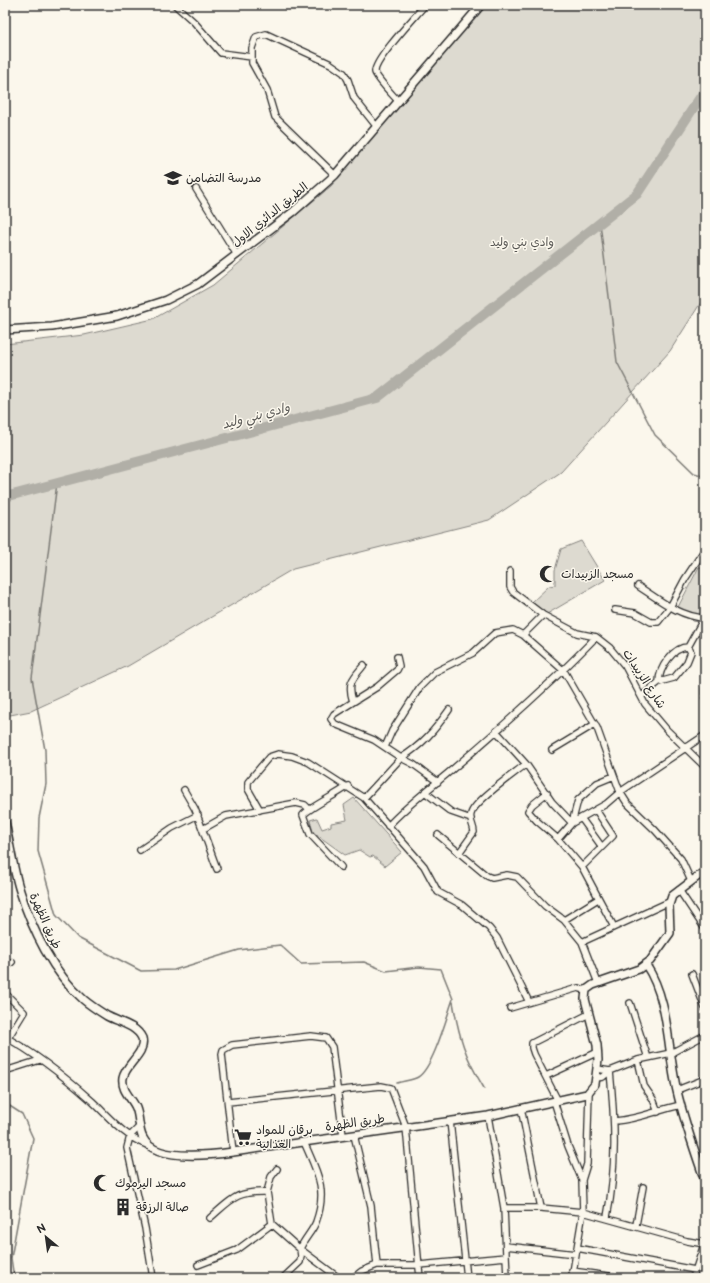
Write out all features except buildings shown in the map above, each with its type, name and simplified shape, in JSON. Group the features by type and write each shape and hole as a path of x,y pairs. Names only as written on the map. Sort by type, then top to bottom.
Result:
{"main road":[{"name":"الطريق الدائري الاول","path":"5,330 52,327 117,316 166,300 198,284 237,256 293,212 335,175 481,5"},
{"name":"طريق الظهرة","path":"5,822 20,890 41,943 55,966 70,986 84,1000 106,1015 137,1031 142,1038 141,1049 126,1070 123,1081 126,1093 137,1110 141,1134 147,1145 159,1150 185,1155 233,1152 488,1116 590,1092"},
{"path":"590,1092 594,1086 598,1069 598,1052 585,999 586,990 590,986 646,965 670,933 669,902 679,890 705,871"},
{"path":"646,965 655,981 659,993 677,1090 705,1181"}],"street":[{"path":"175,5 194,22 221,53 252,57"},
{"path":"398,101 376,75 376,66 407,25 425,5"},
{"path":"335,175 275,117 267,90 255,70 252,57 253,43 256,37 266,34 338,68 348,80 354,98 377,127"},
{"path":"196,189 237,256"},
{"path":"615,610 635,613 656,623 661,619 670,606 685,579 703,555 705,549"},
{"name":"شارع الزبيدات","path":"510,571 510,587 513,592 543,615 578,633 596,637 610,648 625,666 645,704 655,717 705,766"},
{"path":"638,586 670,606 693,617 704,618 688,647 680,649 672,655 661,669 659,682"},
{"path":"523,635 543,615"},
{"path":"385,747 411,699 420,687 435,672 473,654 496,633 513,630 523,635 564,671 595,724 620,792 632,809 655,830 681,859 691,881"},
{"path":"388,826 400,813 426,793 564,671 596,637"},
{"path":"642,696 659,682 670,681 679,673 690,657 691,652 688,647"},
{"path":"397,657 399,666 397,670 377,687 334,714 331,719 333,722 385,747 413,764 438,782"},
{"path":"353,702 350,686 354,676 364,665"},
{"path":"705,689 705,697"},
{"path":"364,798 401,758 423,743 434,732 450,710"},
{"path":"552,750 595,724"},
{"path":"496,731 526,764 558,810 572,823"},
{"path":"558,838 572,823 596,810 620,792 705,735"},
{"path":"260,810 248,789 248,782 267,759 273,755 302,758 348,786 364,798 424,866 438,892 462,905 489,928 497,938 529,1002"},
{"path":"459,852 474,832 471,812 480,800 526,764"},
{"path":"572,823 578,800 597,783 614,776"},
{"path":"341,867 310,834 303,815 309,809 326,801 348,786"},
{"path":"184,790 198,815 217,869"},
{"path":"426,793 451,812 471,819"},
{"path":"547,794 532,805 528,811 537,821 558,838 582,867 614,927"},
{"path":"203,829 226,816 302,803 309,809"},
{"path":"582,867 612,838 612,834 596,810"},
{"path":"140,850 172,828 198,815"},
{"path":"581,818 602,847"},
{"path":"438,835 487,876 492,878 507,875 517,877 545,906 564,920 582,942 598,983"},
{"path":"679,890 705,929"},
{"path":"564,920 598,899"},
{"path":"582,942 669,902"},
{"path":"5,968 12,962"},
{"path":"692,974 705,1008"},
{"path":"510,1008 578,988 586,990"},
{"path":"5,993 24,1012 6,1038 67,1079 130,1136 147,1145"},
{"path":"630,1003 648,1058"},
{"path":"572,1278 583,1212 582,1180 568,1146 556,1101 546,1076 534,1054 532,1043 589,1014"},
{"path":"233,1152 222,1054 223,1050 232,1045 311,1036 326,1038 332,1047 343,1136"},
{"path":"596,1078 606,1076 610,1071 638,1060 671,1053 705,1036"},
{"path":"546,1076 598,1052"},
{"path":"5,1071 40,1060"},
{"path":"638,1060 644,1086 652,1098 658,1112"},
{"path":"598,1069 610,1071"},
{"path":"607,1217 614,1170 615,1121 610,1071"},
{"path":"677,1090 705,1079"},
{"path":"228,1102 381,1086 392,1088 406,1127 420,1278"},
{"path":"582,1180 587,1169 590,1092"},
{"path":"615,1121 633,1120 681,1105"},
{"path":"521,1108 541,1208"},
{"path":"488,1116 504,1208 507,1278"},
{"path":"450,1121 457,1200 467,1278"},
{"path":"140,1126 130,1136 127,1148 145,1228 153,1278"},
{"path":"354,1135 371,1206 377,1265"},
{"path":"283,1278 301,1260 300,1249 303,1241 315,1223 321,1194 320,1180 304,1142"},
{"path":"276,1169 271,1177 267,1192 272,1224 300,1249 339,1278"},
{"path":"636,1225 643,1187"},
{"path":"210,1218 237,1195 253,1191 267,1192"},
{"path":"504,1208 541,1208 583,1212 636,1225 687,1241 704,1244 693,1278"},
{"path":"198,1265 237,1250 272,1224"},
{"path":"506,1246 576,1251 695,1270"},
{"path":"353,1278 362,1271 377,1265 419,1266 506,1257"},
{"path":"572,1272 623,1278"}],"green space":[{"name":"وادي بني وليد","path":"481,5 705,5 705,296 670,351 561,472 489,520 293,569 128,666 31,711 5,716 5,344 84,335 153,319 213,285 331,186"},
{"path":"581,541 605,580 547,614 532,602 549,586 555,585 555,570 561,549"},
{"path":"699,567 705,568 705,623 693,621 678,607"},
{"path":"354,798 402,852 385,866 373,856 370,857 359,850 345,855 313,832 310,820 317,818 322,829 331,826 331,823 347,820 344,805"}],"waterway":[{"name":"وادي بني وليد","path":"5,497 377,398 637,194 705,90"},
{"path":"600,223 617,362 655,435 694,473 705,476"},
{"path":"57,483 32,678 45,750 46,784 39,818 38,851 56,915 78,938 141,971 174,970 239,950 280,945 301,964 364,962 386,971 419,967 441,969 453,999 439,1041 424,1072 416,1078 397,1083"},
{"path":"453,1002 467,1056 484,1088"},
{"path":"5,1103 22,1114 33,1138 11,1258 14,1278"}],"place":[{"name":"مدرسة التضامن","path":"173,178"},
{"name":"مسجد الزبيدات","path":"548,574"},
{"name":"برقان للمواد الغذائية","path":"243,1137"},
{"name":"مسجد اليرموك","path":"102,1183"},
{"name":"صالة الرزقة","path":"123,1207"}]}
